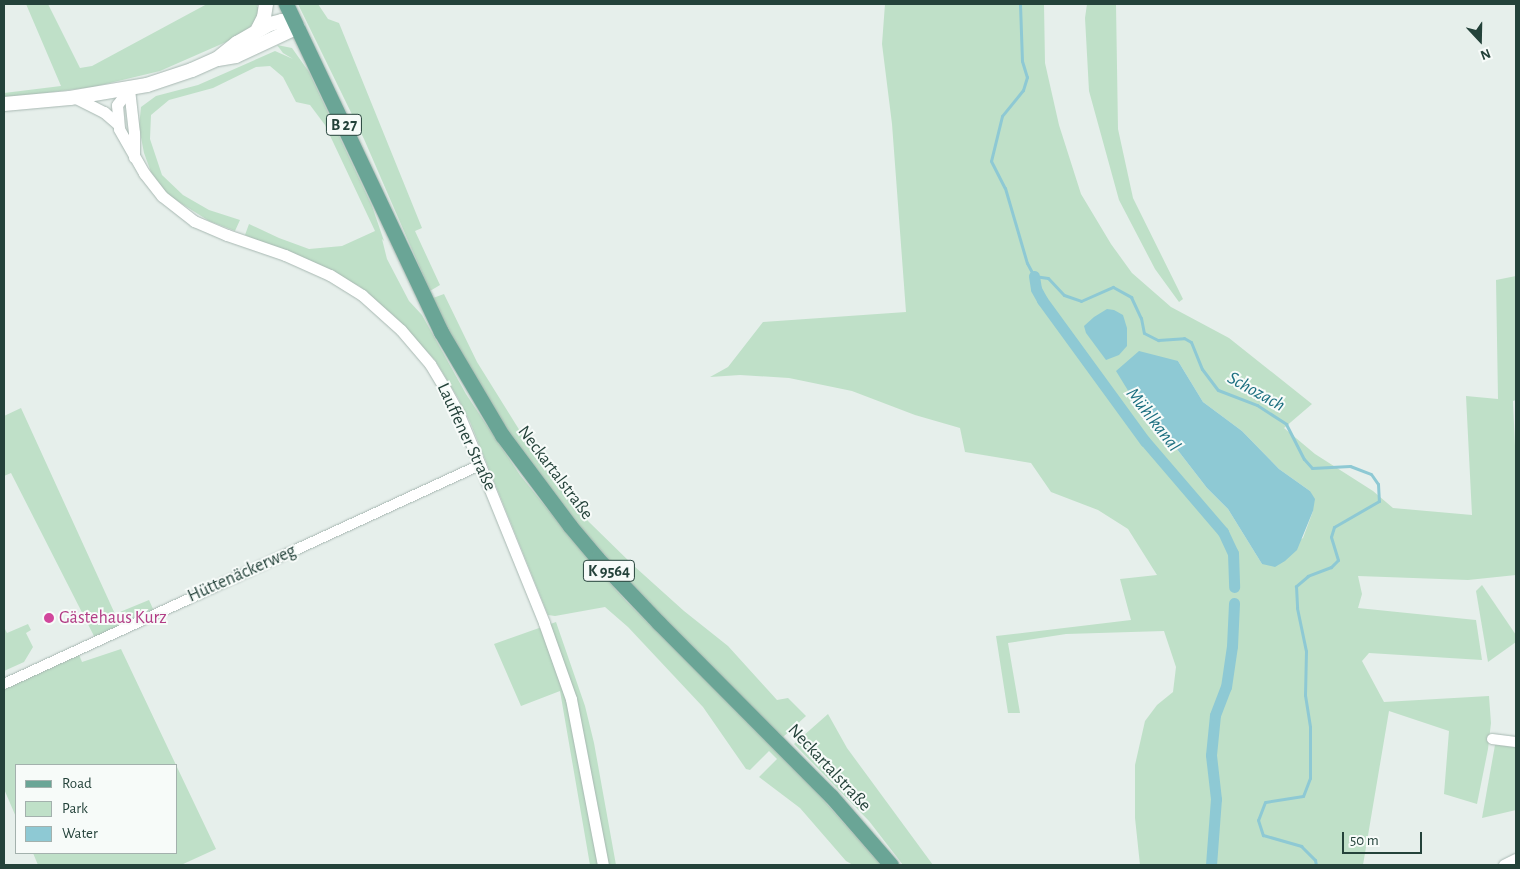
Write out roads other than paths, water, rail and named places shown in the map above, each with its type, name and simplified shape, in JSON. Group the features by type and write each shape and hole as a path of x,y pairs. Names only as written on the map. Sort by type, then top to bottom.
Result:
{"main road":[{"path":"258,29 264,17 266,4"},
{"name":"B 27","path":"286,4 298,27"},
{"path":"217,59 258,29 279,22 298,27"},
{"path":"4,104 129,89 164,80 217,59 236,56 298,27"},
{"name":"Neckartalstraße","path":"298,27 389,224 467,379 535,481 597,558 659,623 806,769 891,865"}],"street":[{"name":"Lauffener Straße","path":"129,89 117,105 118,124 122,137 162,196 194,221 227,235 285,255 330,275 362,295 401,330 430,364 458,412 544,622 571,699 603,865"},
{"path":"129,89 134,157"},
{"path":"74,97 104,112 118,124"},
{"name":"Hüttenäckerweg","path":"4,684 480,465"},
{"path":"1492,739 1516,742"},
{"path":"1504,865 1516,859"}],"water":[{"path":"1107,309 1114,310 1123,315 1127,328 1127,346 1119,355 1106,360 1086,333 1084,326"},
{"path":"1139,351 1178,361 1203,402 1242,431 1279,469 1310,491 1315,499 1313,511 1297,550 1285,561 1275,567 1262,564 1228,509 1207,488 1166,435 1135,402 1116,371"}],"waterway":[{"name":"Schozach","path":"1020,4 1022,61 1027,77 1023,90 1002,116 991,161 1005,188 1027,263 1034,276 1048,278 1064,295 1081,301 1113,287 1131,297 1141,318 1144,333 1158,340 1184,338 1191,342 1202,369 1218,390 1257,405 1286,424 1304,459 1312,468 1350,466 1371,474 1378,484 1379,501 1334,527 1331,537 1338,560 1331,567 1308,576 1296,586 1297,608 1306,651 1305,695 1310,727 1310,778 1303,796 1265,802 1258,820 1263,835 1301,846 1315,860 1316,865"},
{"name":"Mühlkanal","path":"1034,276 1036,289 1042,300 1145,441 1223,532 1233,553 1234,587"},
{"name":"Mühlkanal","path":"1211,865 1216,799 1211,755 1215,715 1226,687 1232,646 1234,603"}],"place":[{"name":"Gästehaus Kurz","path":"49,618"}]}
